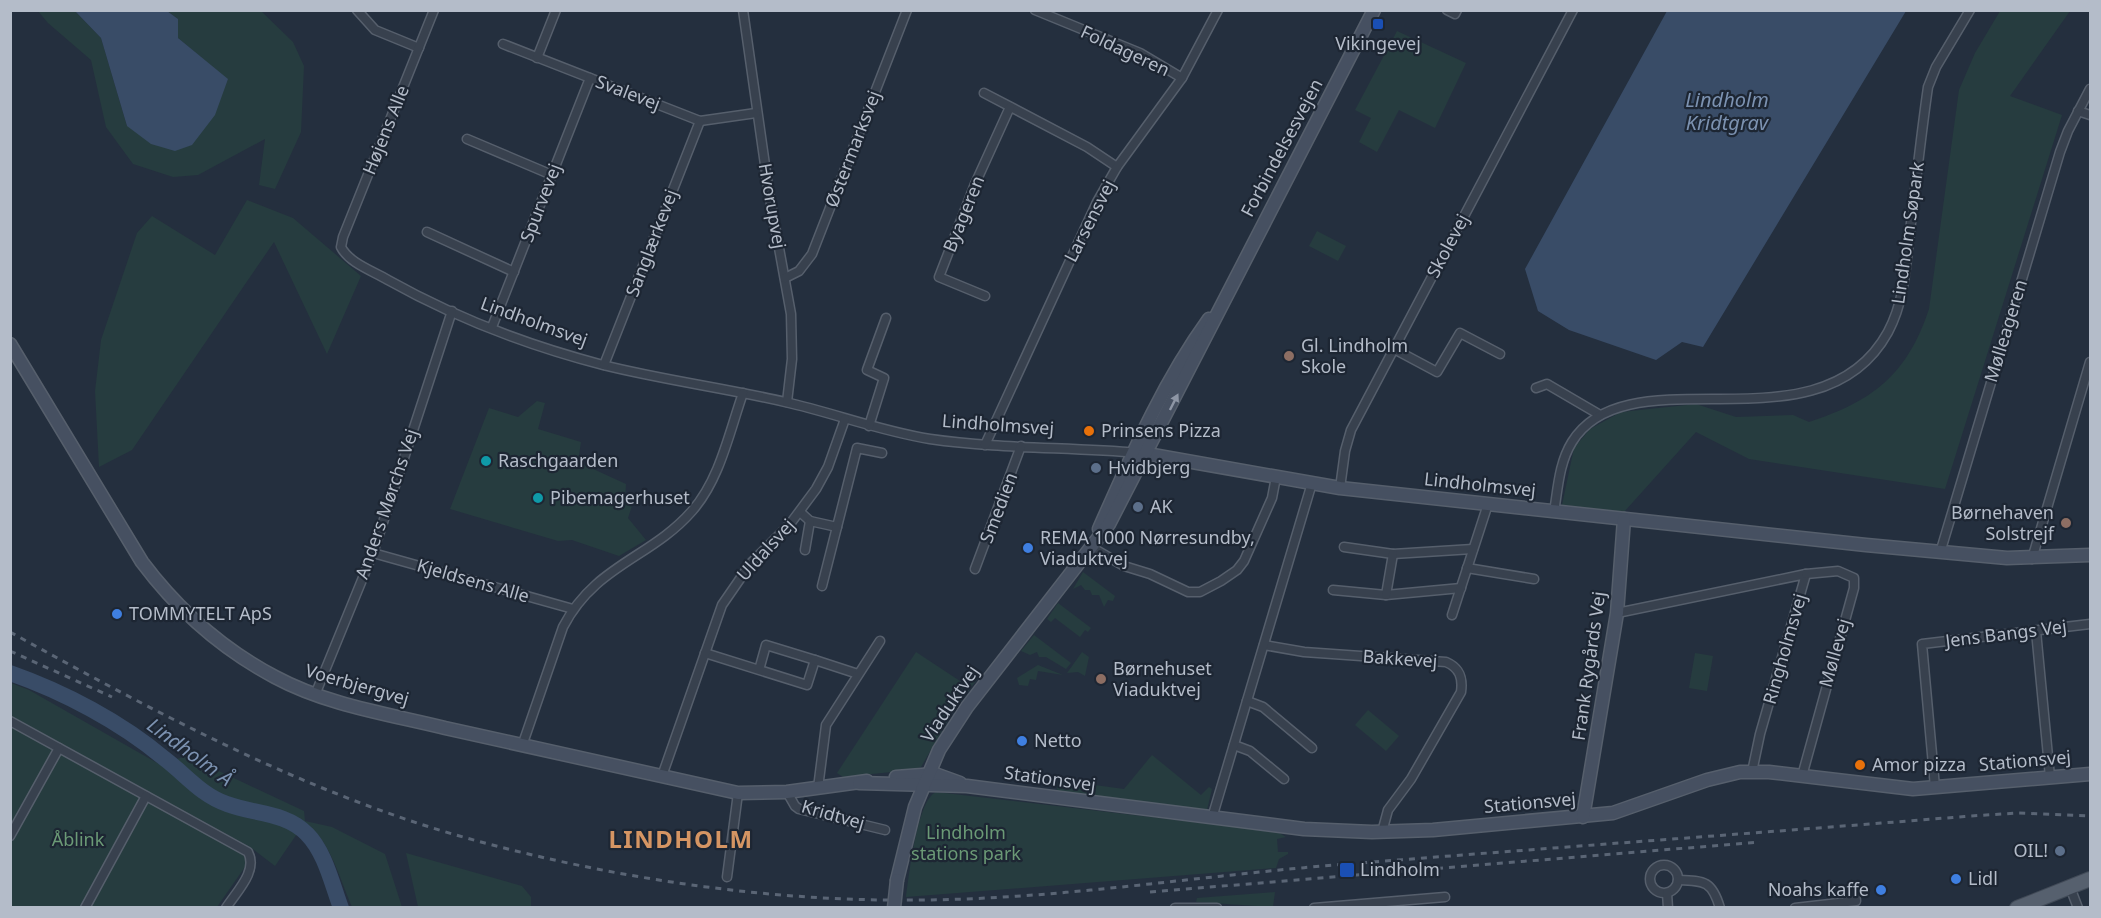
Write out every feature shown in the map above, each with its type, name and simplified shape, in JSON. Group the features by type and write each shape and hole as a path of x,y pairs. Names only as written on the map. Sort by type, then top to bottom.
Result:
{"main road":[{"path":"2017,908 2091,879"}],"street":[{"path":"357,10 375,30 419,48"},
{"name":"Højens Alle","path":"342,250 343,237 434,10"},
{"path":"537,58 556,10"},
{"name":"Hvorupvej","path":"742,10 756,113 793,337 787,402"},
{"name":"Østermarksvej","path":"785,278 798,271 812,254 907,10"},
{"name":"Foldageren","path":"1035,10 1140,54 1182,78"},
{"name":"Larsensvej","path":"985,445 1096,202 1117,167 1182,78 1218,10"},
{"name":"Forbindelsesvejen","path":"1147,454 1204,343 1222,302 1374,10"},
{"path":"1447,10 1455,14 1457,10"},
{"name":"Skolevej","path":"1340,488 1351,430 1573,10"},
{"name":"Lindholm Søpark","path":"1554,512 1565,454 1578,433 1600,414 1637,403 1803,393 1834,383 1874,352 1893,321 1904,284 1928,87 1936,67 1970,10"},
{"name":"Svalevej","path":"503,45 700,121 756,113"},
{"name":"Spurvevej","path":"492,327 590,78"},
{"name":"Mølleageren","path":"1940,553 2060,152 2078,111 2091,89"},
{"path":"984,93 1087,147 1117,167"},
{"name":"Byageren","path":"985,296 939,277 975,184 1010,107"},
{"path":"2078,111 2091,115"},
{"name":"Sanglærkevej","path":"604,365 700,121"},
{"path":"467,139 552,175"},
{"path":"427,232 514,272"},
{"name":"Lindholmsvej","path":"342,250 348,257 405,290 452,311 604,365 787,402 869,426 930,439 985,445 1132,452 1340,488 1940,553 2032,559 2091,555"},
{"name":"Forbindelsesvejen","path":"1132,452 1173,374 1222,302"},
{"name":"Anders Mørchs Vej","path":"315,695 373,553 452,311"},
{"path":"869,426 884,378 867,370 886,318"},
{"path":"1394,349 1437,372 1460,333 1500,354"},
{"name":"Voerbjergvej","path":"10,344 142,562 166,595 197,624 236,654 276,678 315,695 346,705 738,793 787,792 859,783 925,780"},
{"path":"2032,559 2091,362"},
{"path":"1536,388 1547,384 1600,414"},
{"path":"522,746 563,627 573,609 604,576 673,529 704,496 714,476 743,393"},
{"name":"Uldalsvej","path":"662,776 722,604 737,580 800,512 828,467 845,419"},
{"name":"Smedien","path":"975,569 1021,446"},
{"path":"822,586 857,448 882,453"},
{"name":"Viaduktvej","path":"1091,547 1132,452"},
{"name":"Viaduktvej","path":"894,908 897,880 909,823 939,750 967,707 1109,524 1147,454"},
{"path":"1091,547 1124,566 1149,574 1188,592 1200,592 1237,570 1244,561 1272,498 1276,477"},
{"path":"1212,818 1312,483"},
{"path":"1452,615 1488,504"},
{"name":"Uldalsvej","path":"800,512 810,520 837,527"},
{"name":"Frank Rygårds Vej","path":"1583,817 1617,613 1624,519"},
{"name":"Uldalsvej","path":"805,549 810,520"},
{"path":"1344,547 1393,554 1473,549"},
{"name":"Kjeldsens Alle","path":"373,553 573,609"},
{"path":"1386,595 1393,554"},
{"path":"1467,568 1534,579"},
{"name":"Møllevej","path":"1802,776 1854,588 1854,578 1838,571 1806,574"},
{"name":"Ringholmsvej","path":"1617,613 1806,574 1760,734 1752,772"},
{"path":"1333,590 1386,595 1461,588"},
{"name":"Jens Bangs Vej","path":"1935,787 1922,644 2091,624"},
{"path":"2036,631 2050,777"},
{"path":"818,788 826,725 880,641"},
{"path":"759,670 766,645 858,674"},
{"name":"Bakkevej","path":"1264,645 1304,652 1446,662 1457,669 1462,682 1461,692 1411,779 1388,810 1382,832"},
{"path":"705,653 807,685 814,660"},
{"path":"1247,701 1263,707 1312,748"},
{"path":"10,722 248,852 252,860 251,871 226,908"},
{"path":"1234,745 1250,751 1284,779"},
{"path":"10,836 59,748"},
{"name":"Stationsvej","path":"925,780 1212,818 1327,831 1382,832 1433,830 1613,813 1719,776 1752,772 1913,789 2091,774"},
{"name":"Kridtvej","path":"787,792 799,809 885,830"},
{"path":"727,877 738,793"},
{"path":"85,908 146,796"},
{"path":"1663,866 1672,868 1678,880 1675,889 1667,893 1658,892 1652,886 1650,877 1655,869 1663,866"},
{"path":"1678,880 1701,881 1710,886 1716,894 1720,908"},
{"path":"2070,887 2078,908"},
{"path":"1667,893 1668,908"},
{"path":"1795,908 1856,901 1855,893"},
{"path":"1314,908 1445,897"},
{"path":"1175,908 1217,908"}],"green space":[{"path":"38,11 75,11 101,38 127,126 228,80 178,38 178,19 167,11 261,11 293,42 304,66 301,132 275,189 259,185 265,139 198,175 173,177 133,164 106,127 91,60 48,23"},
{"path":"2000,11 2070,11 2010,96 2062,115 1945,489 1749,459 1696,432 1624,512 1562,505 1574,448 1590,429 1621,412 1696,404 1736,417 1793,415 1809,422 1852,405 1885,382 1898,368 1910,352 1929,309 1959,90 1975,53"},
{"path":"1397,31 1466,63 1435,128 1399,110 1377,152 1359,142 1371,118 1355,110"},
{"path":"247,200 293,218 361,276 327,354 274,242 132,450 99,467 95,391 101,340 137,233 152,216 215,255"},
{"path":"1317,231 1346,246 1338,261 1309,246"},
{"path":"537,401 545,403 538,429 581,442 578,462 626,484 625,499 633,503 628,518 646,540 619,556 572,540 558,541 450,509 489,408 518,417"},
{"path":"1083,572 1115,596 1113,601 1108,600 1104,607 1099,595 1092,595 1090,590 1085,590 1081,585 1073,589"},
{"path":"1058,603 1091,628 1088,632 1085,630 1080,637 1055,618 1051,622 1047,619"},
{"path":"1034,635 1071,663 1066,669 1046,657 1039,657 1037,652 1030,655 1021,651"},
{"path":"916,652 966,685 975,673 979,677 954,710 921,767 843,777 837,773"},
{"path":"1082,652 1089,657 1085,676 1078,672 1067,673"},
{"path":"1695,653 1713,656 1707,691 1689,688"},
{"path":"1038,665 1063,675 1038,671 1036,680 1030,679 1028,686 1019,685 1017,678"},
{"path":"11,683 29,690 159,764 187,756 304,811 305,821 332,827 385,854 402,907 352,907 328,850 314,830 305,822 275,866 250,847 11,716"},
{"path":"1368,710 1399,736 1386,751 1355,725"},
{"name":"Åblink","path":"10,726 247,856 247,864 217,907 11,907"},
{"path":"1152,755 1201,795 1209,787 1212,789 1207,810 1057,791 1058,780 1124,789"},
{"name":"Lindholm stations park","path":"936,792 1278,832 1286,837 1277,839 1278,852 1288,852 1288,854 1279,859 1276,868 906,897 919,823 929,798"},
{"path":"406,853 522,886 531,897 531,907 418,907"},
{"path":"1275,892 1273,907 1196,902 1197,898"}],"water":[{"path":"75,11 167,11 178,19 178,38 228,79 215,115 192,145 175,151 151,144 127,126 101,38"},
{"name":"Lindholm Kridtgrav","path":"1667,11 1906,11 1703,347 1682,342 1656,360 1569,330 1538,311 1525,269"}],"waterway":[{"name":"Lindholm Å","path":"10,673 51,689 111,721 148,745 201,790 218,800 279,817 299,827 319,850 341,908"}],"railway":[{"path":"10,632 124,694 240,752 298,778 419,824 481,842 589,867 644,878 755,893 866,900 973,899 1025,896 1335,865 1971,816 2017,813 2090,816"},
{"path":"10,651 112,697"},
{"path":"1150,892 1760,842"}],"place":[{"name":"Vikingevej","path":"1378,24"},
{"name":"Gl. Lindholm Skole","path":"1289,356"},
{"name":"Prinsens Pizza","path":"1089,431"},
{"name":"Raschgaarden","path":"486,461"},
{"name":"Hvidbjerg","path":"1096,468"},
{"name":"Pibemagerhuset","path":"538,498"},
{"name":"AK","path":"1138,507"},
{"name":"Børnehaven Solstrejf","path":"2066,523"},
{"name":"REMA 1000 Nørresundby, Viaduktvej","path":"1028,548"},
{"name":"TOMMYTELT ApS","path":"117,614"},
{"name":"Børnehuset Viaduktvej","path":"1101,679"},
{"name":"Netto","path":"1022,741"},
{"name":"Amor pizza","path":"1860,765"},
{"name":"OIL!","path":"2060,851"},
{"name":"Lindholm","path":"1347,870"},
{"name":"Lidl","path":"1956,879"},
{"name":"Noahs kaffe","path":"1881,890"}],"district":[{"name":"LINDHOLM","path":"681,840"}]}
